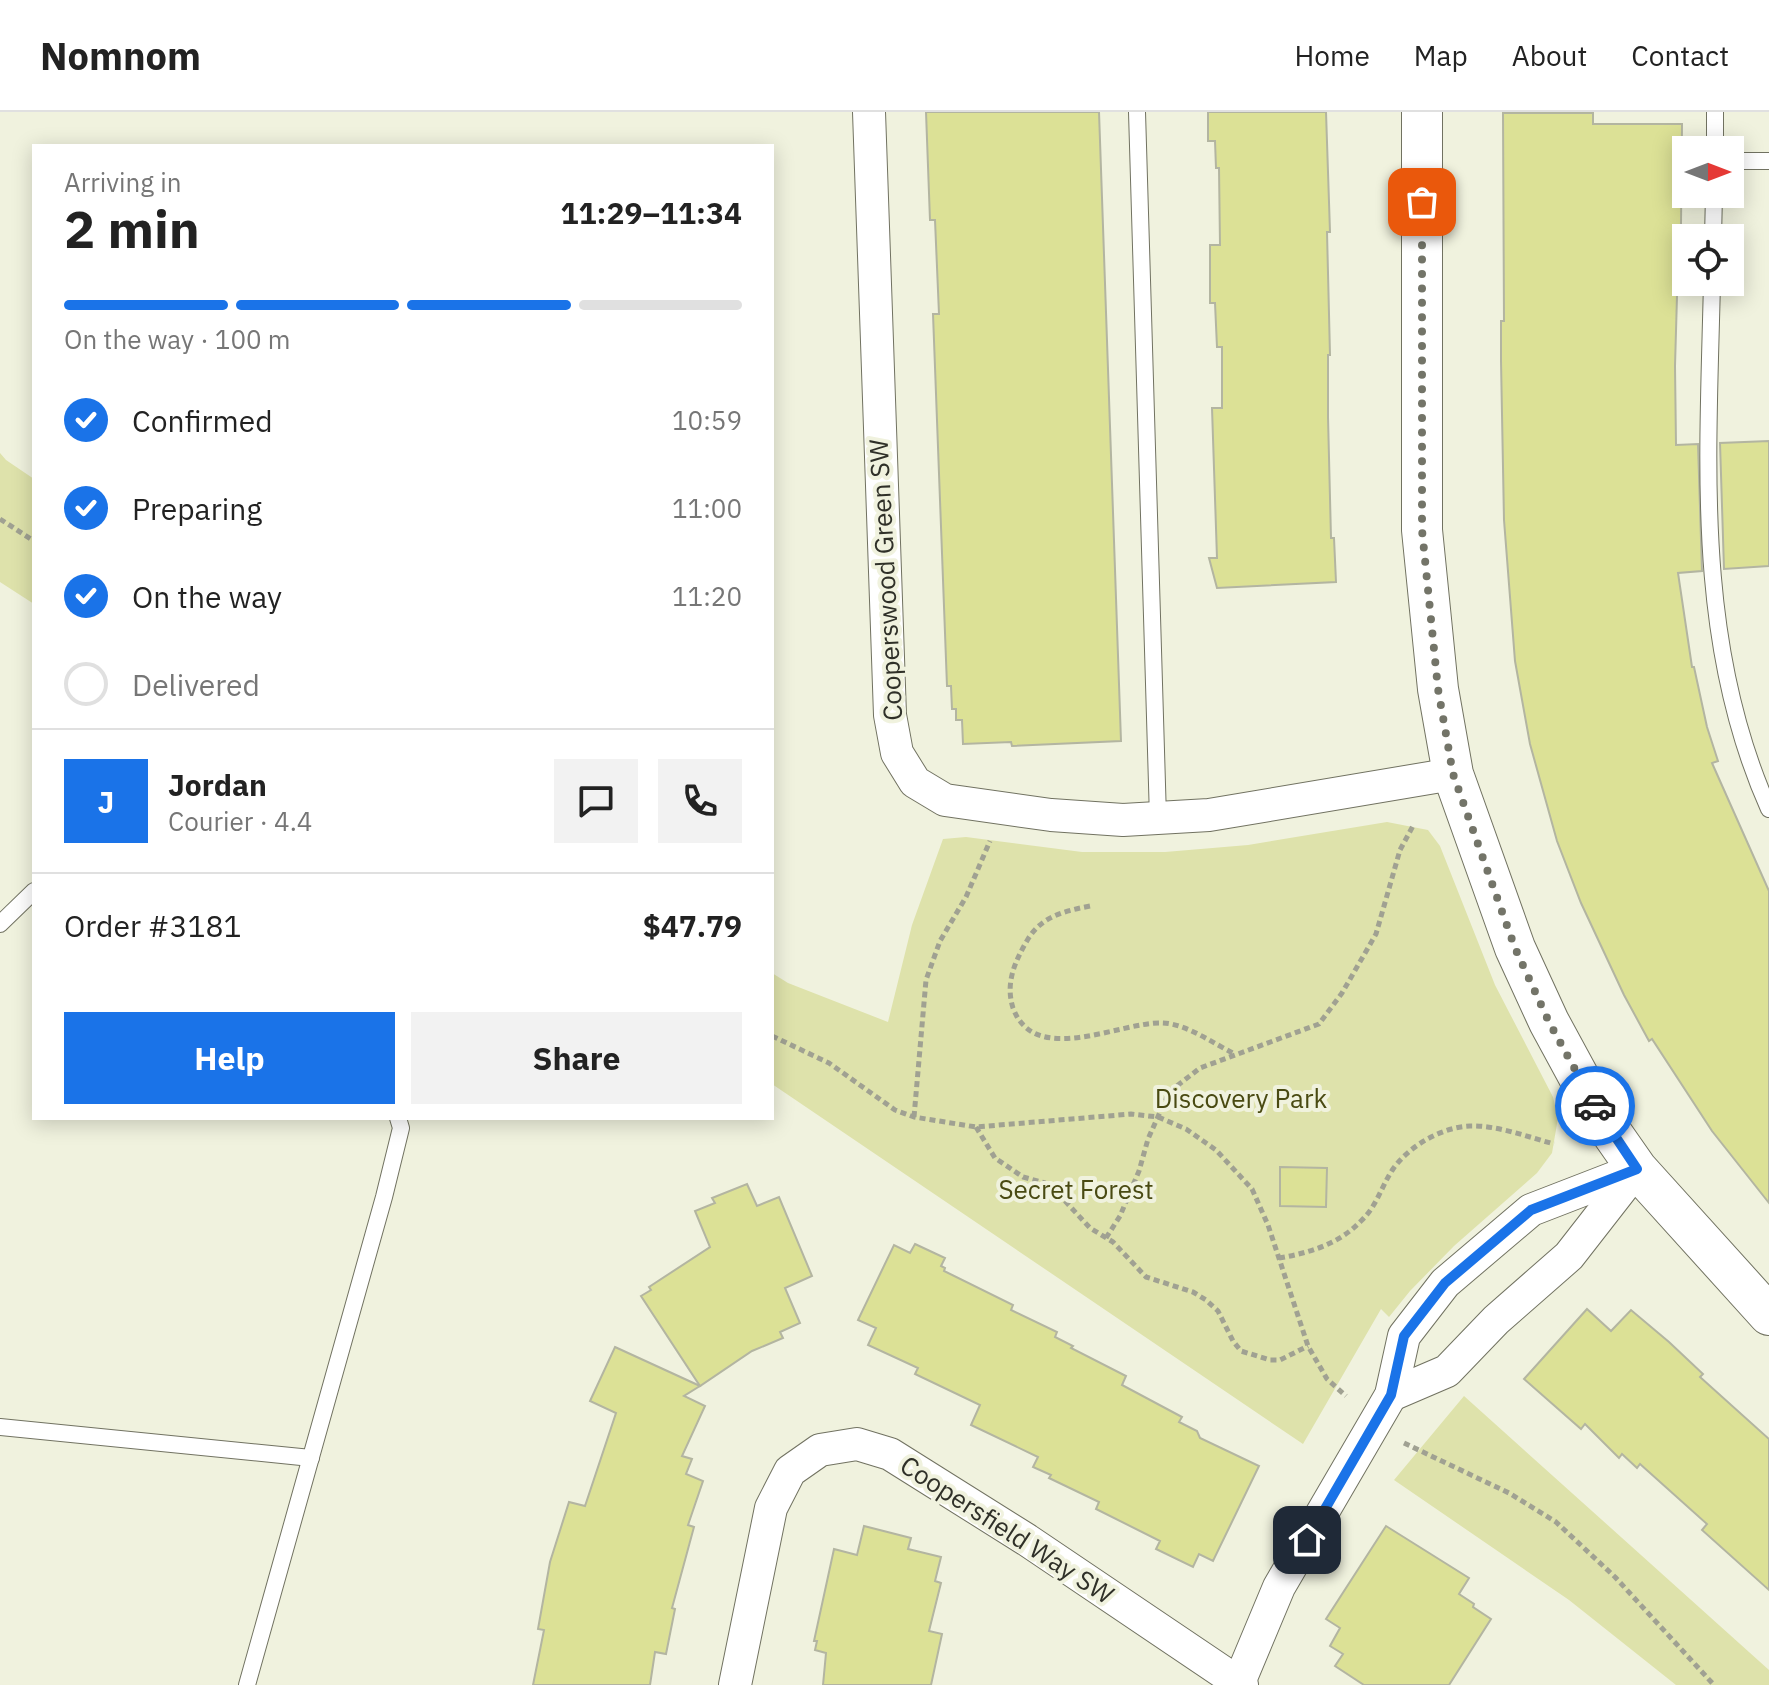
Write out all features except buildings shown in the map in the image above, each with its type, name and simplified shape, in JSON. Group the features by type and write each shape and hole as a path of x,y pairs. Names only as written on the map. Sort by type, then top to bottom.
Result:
{"street":[{"name":"Cooperswood Green SW","path":"869,112 890,715 897,753 915,782 945,800 1051,815 1123,820 1209,815 1453,774"},
{"path":"1422,112 1422,530 1438,689 1453,774 1515,948 1600,1116 1637,1169 1769,1315"},
{"path":"1240,1684 1279,1587 1391,1395 1404,1336 1445,1283 1531,1210 1637,1169"},
{"path":"1391,1395 1447,1371 1496,1320 1569,1256 1637,1169"},
{"name":"Coopersfield Way SW","path":"735,1685 771,1508 790,1471 820,1450 857,1444 890,1454 1027,1540 1240,1684"}],"lane":[{"path":"1137,112 1158,818"},
{"path":"1715,112 1715,136"},
{"path":"1744,161 1769,161"},
{"path":"1712,296 1708,525 1720,649 1754,774 1769,809"},
{"path":"0,924 32,893"},
{"path":"247,1685 384,1197 401,1128 399,1120"},
{"path":"0,1427 311,1458"}],"path":[{"path":"0,519 32,540"},
{"path":"914,1117 926,980 940,941 966,897 1003,808"},
{"path":"1106,1238 1125,1205 1169,1092 1200,1068 1319,1024 1342,993 1376,934 1400,850 1414,824"},
{"path":"1090,906 1049,917 1030,934 1012,970 1009,995 1018,1021 1028,1030 1041,1035 1079,1038 1162,1022 1177,1025 1236,1055"},
{"path":"774,1037 829,1063 895,1110 914,1117 976,1127 1131,1114 1158,1117 1186,1129 1216,1150 1252,1189 1308,1346 1327,1379 1346,1396"},
{"path":"1279,1258 1310,1253 1362,1221 1376,1204 1393,1168 1426,1139 1456,1127 1474,1125 1554,1144"},
{"path":"976,1127 995,1158 1023,1177 1053,1188 1090,1228 1106,1238 1146,1277 1193,1292 1206,1300 1218,1311 1241,1351 1280,1360 1308,1346"},
{"path":"1399,1440 1509,1493 1556,1522 1615,1577 1714,1685"}],"green space":[{"path":"0,453 32,478 32,603 0,582"},
{"name":"Discovery Park","path":"1387,822 1428,830 1440,846 1495,985 1553,1097 1558,1118 1552,1153 1537,1173 1454,1246 1389,1317 1381,1309 1303,1444 774,1085 774,974 788,983 888,1022 912,925 943,839 966,837 1082,852 1165,852 1248,845"},
{"path":"1464,1396 1769,1670 1769,1685 1676,1685 1569,1600 1394,1480"}],"way so far":[{"path":"1422,202 1422,530 1438,689 1453,774 1515,948 1549,1022 1595,1106"}],"route":[{"path":"1307,1540 1391,1395 1404,1336 1445,1283 1531,1210 1637,1169 1595,1106"}],"park label":[{"name":"Secret Forest","path":"1076,1190"}]}
